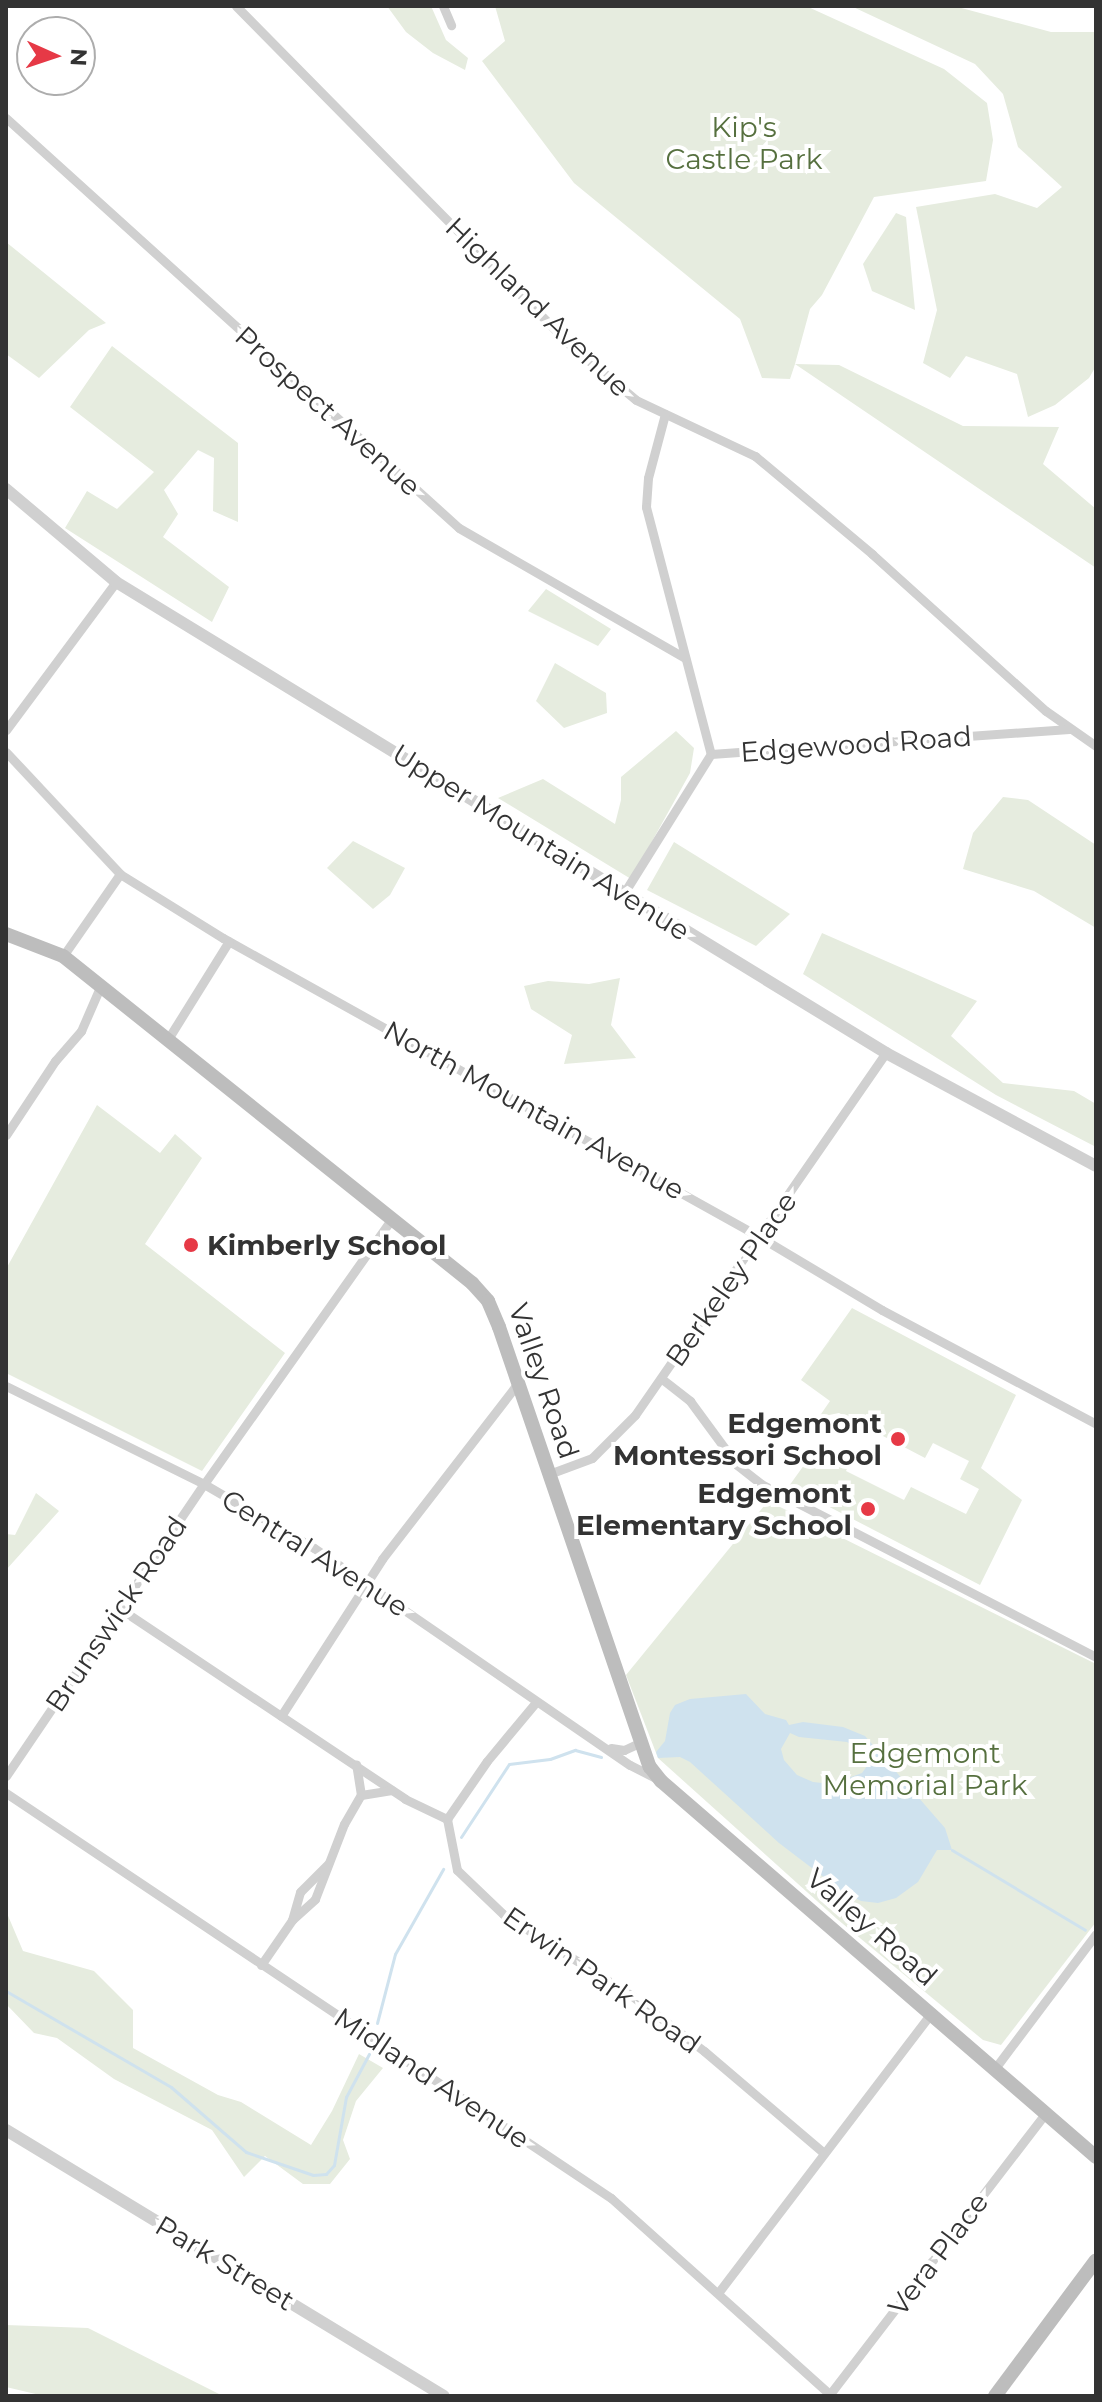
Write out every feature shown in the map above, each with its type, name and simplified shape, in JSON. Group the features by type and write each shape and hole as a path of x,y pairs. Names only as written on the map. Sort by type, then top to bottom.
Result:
{"main road":[{"name":"Valley Road","path":"6,934 63,956 450,1263 488,1301 639,1743 661,1781 996,2067 1096,2157"},
{"path":"995,2396 1096,2260"}],"street":[{"name":"Highland Avenue","path":"236,6 569,344 636,400 755,456 872,554 1069,729 1096,746"},
{"path":"443,6 451,25"},
{"name":"Prospect Avenue","path":"6,118 459,528 685,658"},
{"path":"665,414 648,478 646,507 711,754"},
{"name":"Upper Mountain Avenue","path":"6,489 116,582 886,1053 1096,1166"},
{"path":"6,730 116,582"},
{"name":"Edgewood Road","path":"624,893 711,754 1069,729"},
{"name":"North Mountain Avenue","path":"6,752 120,874 229,941 760,1237 882,1310 1096,1424"},
{"path":"63,956 120,874"},
{"path":"168,1039 229,941"},
{"path":"6,1135 55,1061 81,1031 101,985"},
{"name":"Berkeley Place","path":"549,1474 584,1463 600,1452 662,1379 886,1053"},
{"name":"Brunswick Road","path":"6,1776 204,1484 392,1218"},
{"path":"662,1379 690,1401 737,1465 761,1484 1096,1657"},
{"path":"281,1716 367,1582 518,1383"},
{"name":"Central Avenue","path":"6,1386 204,1484 367,1582 536,1702 608,1747 646,1776 661,1781"},
{"path":"119,1608 392,1790 447,1819 487,1761 536,1702"},
{"path":"608,1747 624,1750 639,1743"},
{"path":"261,1965 292,1920 315,1899 349,1813 361,1795 356,1764"},
{"path":"361,1795 392,1790"},
{"name":"Midland Avenue","path":"6,1793 611,2198 831,2395"},
{"name":"Erwin Park Road","path":"447,1819 457,1870 503,1914 632,1996 704,2051 824,2153"},
{"path":"292,1920 300,1892 328,1864"},
{"path":"996,2067 1096,1934"},
{"path":"718,2293 932,2012"},
{"name":"Vera Place","path":"831,2395 1046,2113"},
{"name":"Park Street","path":"6,2130 444,2396"}],"green space":[{"path":"387,6 431,6 446,40 468,58 465,70 433,53 406,32"},
{"name":"Kip's Castle Park","path":"495,6 806,6 944,69 987,103 993,140 986,181 874,197 822,295 810,309 790,379 762,378 740,319 574,183 482,61 505,41"},
{"path":"851,6 954,6 1051,32 1096,32 1096,366 1089,378 1055,405 1028,417 1017,374 966,356 950,378 923,363 937,310 916,207 995,194 1037,208 1062,187 1018,147 1003,94 975,64"},
{"path":"896,213 906,217 915,310 872,291 863,264"},
{"path":"6,242 106,323 89,330 39,378 6,354"},
{"path":"112,346 238,443 238,522 213,511 214,458 198,450 164,490 178,514 163,537 229,587 212,622 65,528 87,491 117,509 154,472 70,407"},
{"path":"795,364 839,365 963,426 1059,427 1043,464 1096,509 1096,568"},
{"path":"546,589 611,629 598,646 528,611"},
{"path":"555,663 606,693 607,713 564,728 536,701"},
{"path":"676,731 694,748 690,773 631,879 498,798 543,779 615,824 621,800 621,777"},
{"path":"1003,797 1028,800 1096,845 1096,928 1034,891 963,869 973,833"},
{"path":"353,841 405,868 390,895 373,909 327,868"},
{"path":"674,842 790,914 756,946 647,890"},
{"path":"822,933 977,1001 951,1036 1003,1083 1074,1091 1096,1104 1096,1147 996,1095 803,974"},
{"path":"620,978 611,1025 636,1058 564,1064 572,1035 531,1009 524,986 548,981 589,984"},
{"path":"97,1105 160,1153 175,1134 202,1158 145,1244 285,1353 202,1471 6,1373 6,1269"},
{"name":"Edgemont Montessori School","path":"852,1308 1016,1395 981,1468 1022,1500 980,1585 789,1486 812,1454 826,1451 850,1462 846,1471 904,1500 911,1487 966,1514 979,1489 960,1479 969,1461 933,1443 925,1458 839,1413 819,1417 830,1401 801,1380"},
{"path":"36,1493 59,1511 6,1570 6,1534 15,1535"},
{"name":"Edgemont Memorial Park","path":"768,1501 1096,1664 1096,1922 1001,2045 983,2040 837,1919 658,1758 626,1675"},
{"path":"6,1911 23,1951 94,1971 133,2010 133,2048 218,2095 241,2102 311,2145 332,2111 359,2054 383,2068 356,2101 343,2140 350,2159 330,2184 303,2184 265,2156 244,2177 212,2130 114,2079 57,2038 34,2033 6,2004"},
{"path":"6,2325 88,2328 223,2396 44,2396 6,2387"}],"water":[{"path":"746,1694 765,1714 786,1720 789,1725 803,1722 843,1727 865,1736 945,1828 952,1850 937,1850 918,1882 896,1898 878,1903 861,1901 842,1891 779,1843 690,1762 680,1757 658,1758 656,1752 665,1741 670,1713 675,1705 690,1699","holes":["790,1733 799,1737 847,1742 860,1750 867,1766 862,1773 832,1784 813,1782 797,1775 784,1760 781,1749"]}],"waterway":[{"path":"461,1837 509,1764 550,1759 575,1750 601,1757"},
{"path":"952,1850 1085,1930"},
{"path":"377,2023 395,1954 443,1869"},
{"path":"6,1991 171,2087 246,2152 313,2175 326,2174 334,2165 346,2097 369,2054"}],"place":[{"name":"Kimberly School","path":"191,1245"},
{"name":"Edgemont Montessori School","path":"898,1439"},
{"name":"Edgemont Elementary School","path":"868,1509"}]}
